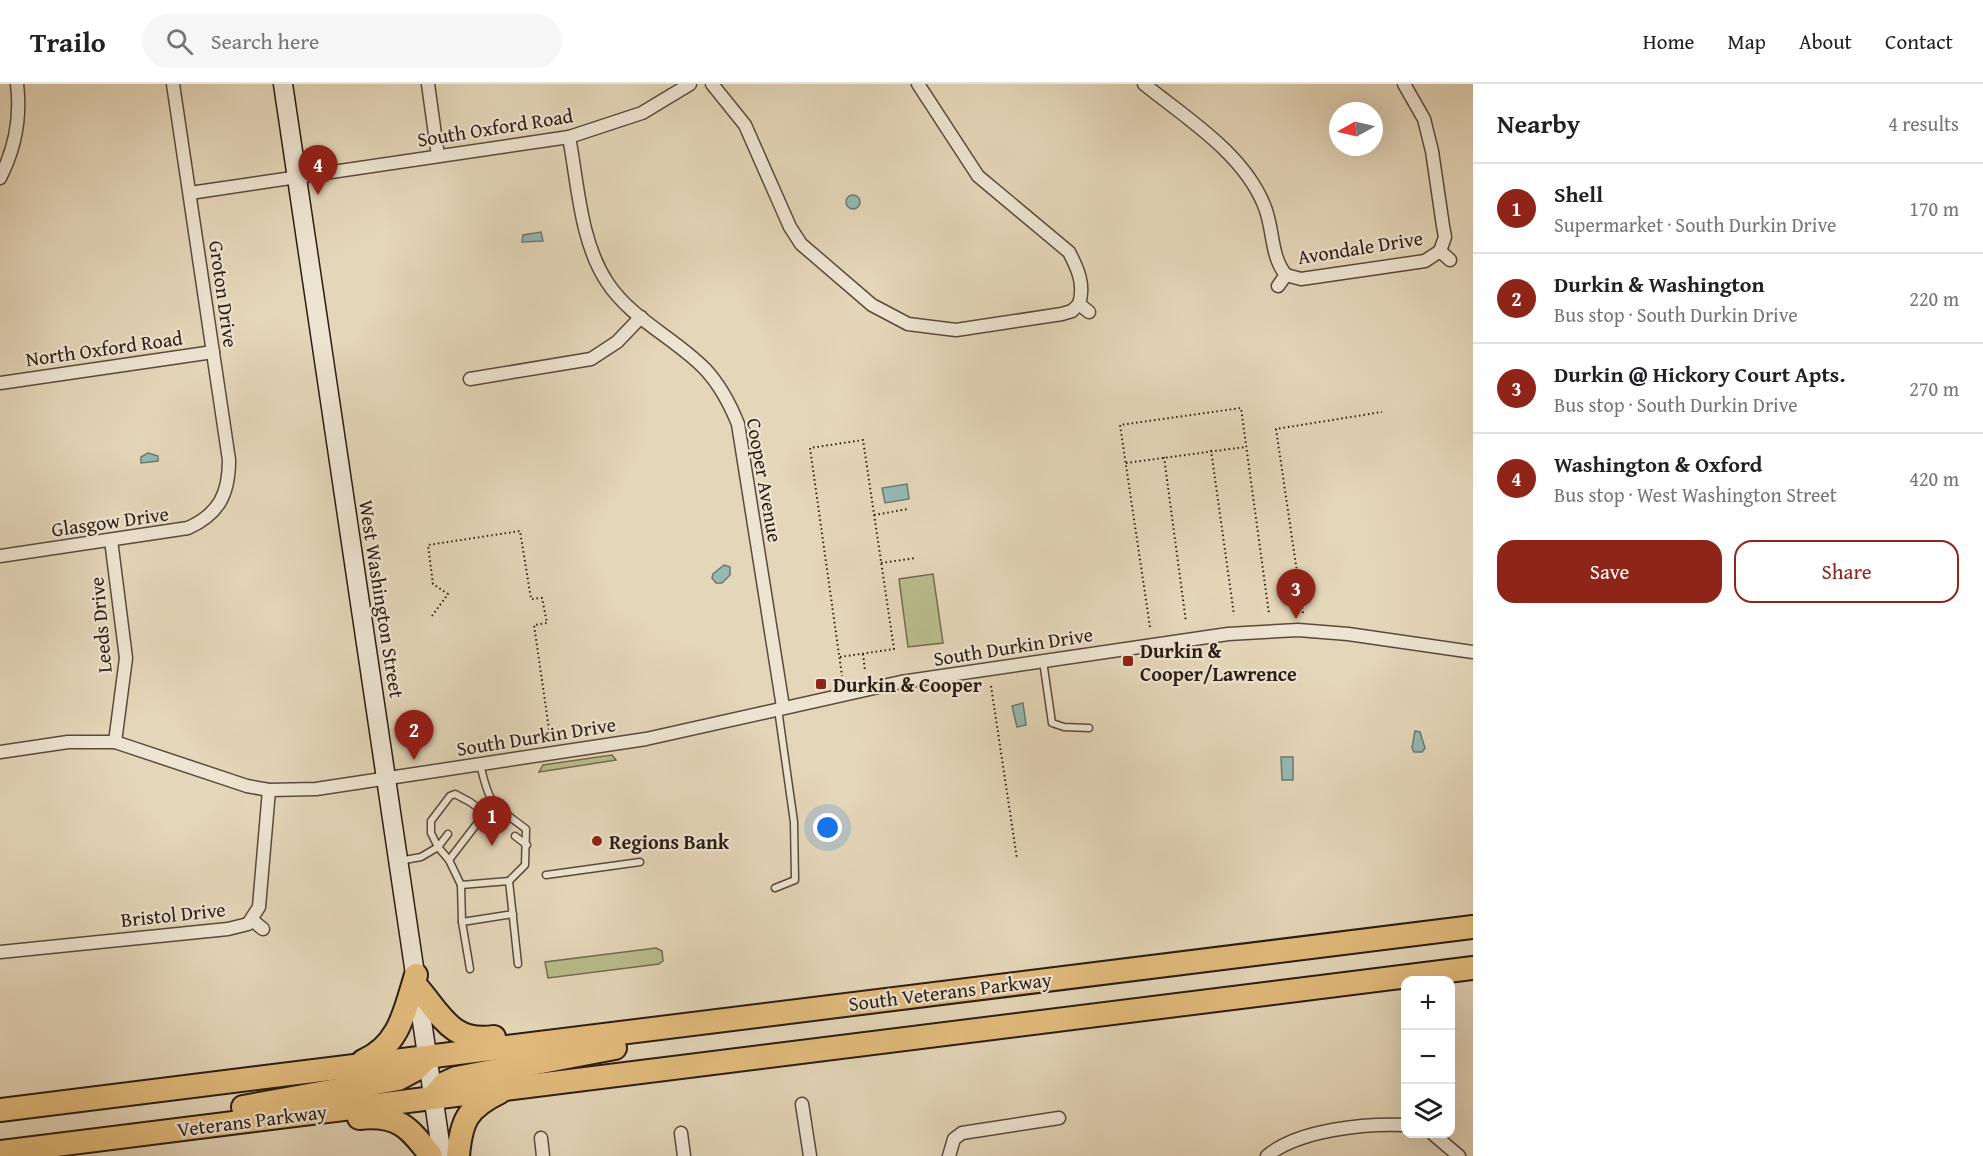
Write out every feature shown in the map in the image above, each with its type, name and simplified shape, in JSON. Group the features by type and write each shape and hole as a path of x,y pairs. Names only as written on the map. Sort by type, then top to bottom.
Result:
{"highway":[{"name":"South Veterans Parkway","path":"428,1057 1473,927"},
{"path":"1374,980 1424,964 1473,956"},
{"path":"433,1097 1473,968"},
{"path":"417,981 454,1031 473,1038 611,1023 657,1028"},
{"path":"348,1067 382,1051 394,1038 417,981"},
{"path":"433,1097 445,1083 461,1076 701,1033 808,1009"},
{"path":"111,1138 176,1119 398,1079 415,1070 428,1057"},
{"name":"Veterans Parkway","path":"0,1110 428,1057"},
{"path":"458,1156 460,1133 469,1113 488,1098 509,1088"},
{"name":"Veterans Parkway","path":"0,1152 433,1097"},
{"path":"221,1124 258,1130 374,1117 389,1119 402,1124 417,1136 431,1156"}],"street":[{"path":"0,178 15,138 18,118 17,84"},
{"name":"Groton Drive","path":"173,84 229,460 227,491 218,507"},
{"name":"West Washington Street","path":"282,84 442,1156"},
{"path":"428,84 438,156"},
{"name":"South Oxford Road","path":"297,177 569,137 642,113 690,84"},
{"path":"712,84 745,125 790,227 801,244 872,305 908,324 956,330 1062,314 1084,308 1078,269 1069,252 978,176 918,84"},
{"path":"1144,84 1229,154 1249,177 1264,204 1277,264 1286,275 1278,286"},
{"name":"Avondale Drive","path":"1286,275 1300,279 1425,261 1445,256 1432,151 1424,118 1404,84"},
{"name":"Cooper Avenue","path":"569,137 585,225 597,264 617,295 705,369 720,387 738,424 780,708"},
{"path":"190,193 297,177"},
{"path":"470,379 591,359 617,342 641,317"},
{"name":"North Oxford Road","path":"0,383 213,352"},
{"name":"Glasgow Drive","path":"0,556 188,528 204,520 218,507"},
{"name":"Leeds Drive","path":"111,540 126,658 115,742"},
{"name":"South Durkin Drive","path":"0,752 69,742 115,742 247,786 269,790 316,789 646,739 901,682 1227,634 1284,630 1384,638 1473,652"},
{"name":"Bristol Drive","path":"0,952 228,929 242,926 252,920 259,907 269,790"},
{"path":"252,920 262,929"},
{"path":"802,1104 810,1156"},
{"path":"949,1156 954,1139 963,1133 1059,1118"},
{"path":"1267,1156 1302,1136 1401,1126"},
{"path":"681,1133 684,1156"},
{"path":"540,1138 543,1156"},
{"path":"1437,1138 1460,1156"}],"lane":[{"path":"1043,660 1052,723 1064,727 1089,728"},
{"path":"775,888 795,880 794,822 780,708"},
{"path":"461,885 509,881 525,865 526,829 492,804 486,792 480,764"},
{"path":"470,969 462,922 461,885 449,860 438,847 431,833 431,818 450,796 455,794 468,805 486,813 497,822"},
{"path":"449,860 492,804"},
{"path":"399,861 421,857 438,847 447,834"},
{"path":"515,836 527,845"},
{"path":"546,875 640,862"},
{"path":"509,881 518,964"},
{"path":"462,922 513,914"}],"path":[{"path":"1150,627 1120,425 1240,408 1269,614"},
{"path":"1303,613 1276,429 1382,412"},
{"path":"840,657 894,649 863,440 810,448 842,676"},
{"path":"1126,463 1245,447"},
{"path":"1211,450 1234,615"},
{"path":"1164,457 1186,622"},
{"path":"874,515 908,509"},
{"path":"432,616 448,594 433,584 428,545 520,531 531,599 542,598 547,623 534,626 550,736"},
{"path":"881,563 916,558"},
{"path":"863,654 865,671"},
{"path":"991,686 1017,859"}],"green space":[{"path":"933,574 943,643 908,647 899,579"},
{"path":"612,755 616,760 539,772 543,765"},
{"path":"656,948 662,951 663,961 659,964 548,978 545,962"}],"water":[{"path":"850,195 856,195 860,202 856,209 850,209 846,205 846,199"},
{"path":"541,232 543,241 522,242 523,235"},
{"path":"148,453 158,456 158,461 141,463 141,457"},
{"path":"907,484 909,499 885,503 882,488"},
{"path":"724,565 730,567 730,575 722,583 716,583 712,578 713,574"},
{"path":"1023,703 1026,725 1017,727 1012,706"},
{"path":"1415,731 1420,732 1425,748 1422,752 1414,752 1412,748"},
{"path":"1281,757 1293,757 1293,780 1282,780"}],"place":[{"name":"Washington & Oxford","path":"318,195"},
{"name":"Durkin @ Hickory Court Apts.","path":"1296,619"},
{"name":"Durkin & Cooper/Lawrence","path":"1128,661"},
{"name":"Durkin & Cooper","path":"821,684"},
{"name":"Durkin & Washington","path":"414,760"},
{"name":"Regions Bank","path":"597,841"},
{"name":"Shell","path":"492,846"}]}
